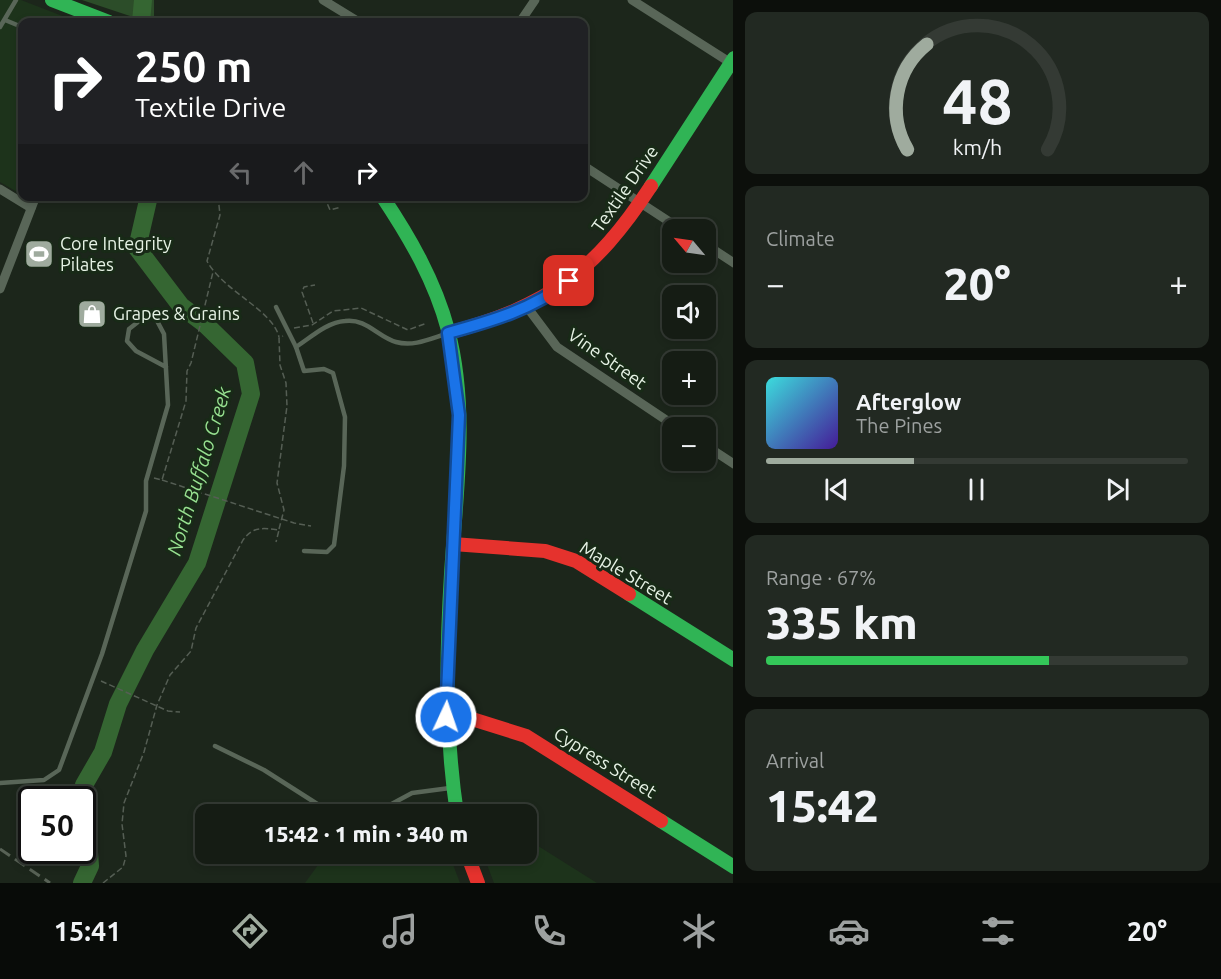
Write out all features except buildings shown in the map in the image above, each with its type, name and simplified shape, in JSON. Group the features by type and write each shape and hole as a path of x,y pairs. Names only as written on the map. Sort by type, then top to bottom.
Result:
{"street":[{"path":"52,0 94,18"},
{"path":"323,0 352,18"},
{"path":"523,18 535,0"},
{"path":"632,0 732,62"},
{"name":"Textile Drive","path":"448,333 511,315 556,291 594,261 640,203 732,62"},
{"path":"588,169 665,219"},
{"path":"0,189 18,200"},
{"path":"20,201 31,208"},
{"path":"0,289 34,201"},
{"path":"385,201 424,269 448,333 459,415 446,717 455,804"},
{"path":"716,251 733,262"},
{"name":"Vine Street","path":"527,307 557,347 662,417"},
{"path":"716,452 733,463"},
{"name":"Maple Street","path":"453,544 546,551 576,561 733,659"},
{"name":"Cypress Street","path":"446,717 472,719 526,736 733,866"},
{"path":"471,864 478,883"}],"lane":[{"path":"0,27 15,0"},
{"path":"5,20 18,25"},
{"path":"276,307 296,347 304,371 324,369 333,373 345,417 344,466 334,545 327,552 304,551"},
{"path":"0,783 44,780 53,777 59,770 102,654 146,511 148,476 168,405 166,367 164,334 155,317 143,318 129,329 127,340 136,351 166,367"},
{"path":"296,347 333,324 346,320 366,326 395,342 414,344 448,333"},
{"path":"215,746 264,770 317,804"},
{"path":"392,804 412,793 452,788"}],"path":[{"path":"219,201 220,214 207,261 225,285 270,318 279,338 280,365 286,383 287,406 277,483 284,510 276,542"},
{"path":"326,201 330,210 341,207"},
{"path":"162,480 186,401 187,371 194,354 213,272"},
{"path":"314,324 302,292 304,287 315,285"},
{"path":"279,338 288,333"},
{"path":"148,476 282,519 311,526"},
{"path":"103,883 123,867 126,856 122,824 124,803 144,752 157,705 170,675 191,651 196,628 243,540 255,528 279,530"},
{"path":"108,684 146,699 168,711 180,712"}],"shaded area":[{"path":"0,0 21,0 68,18 18,18 18,192 0,182"},
{"path":"82,0 154,0 154,18 136,18"},
{"path":"537,845 597,883 494,883 487,864 537,864"},
{"path":"319,864 453,864 460,883 305,883"}],"waterway":[{"name":"North Buffalo Creek","path":"141,18 143,0"},
{"name":"North Buffalo Creek","path":"82,883 90,866 84,785 103,752 118,704 145,650 197,563 251,394 245,363 205,324 181,306 137,248 148,201"}],"railway":[{"path":"0,849 50,883"}],"traffic: fast":[{"path":"52,0 99,18"},
{"path":"651,186 733,60"},
{"path":"385,201 412,244 443,312 458,390 458,482 449,604 448,664 450,754 456,804"},
{"path":"629,594 733,659"},
{"path":"661,821 733,866"}],"traffic: jam":[{"path":"448,333 514,311 566,282 588,264 609,242 651,186"},
{"path":"453,544 545,551 576,561 629,594"},
{"path":"446,717 472,719 526,736 661,821"},
{"path":"471,864 478,883"}],"place":[{"name":"Core Integrity Pilates","path":"39,254"},
{"name":"Grapes & Grains","path":"92,314"}],"route":[{"path":"446,717 459,415 448,333 511,315 556,291 569,281"}]}
